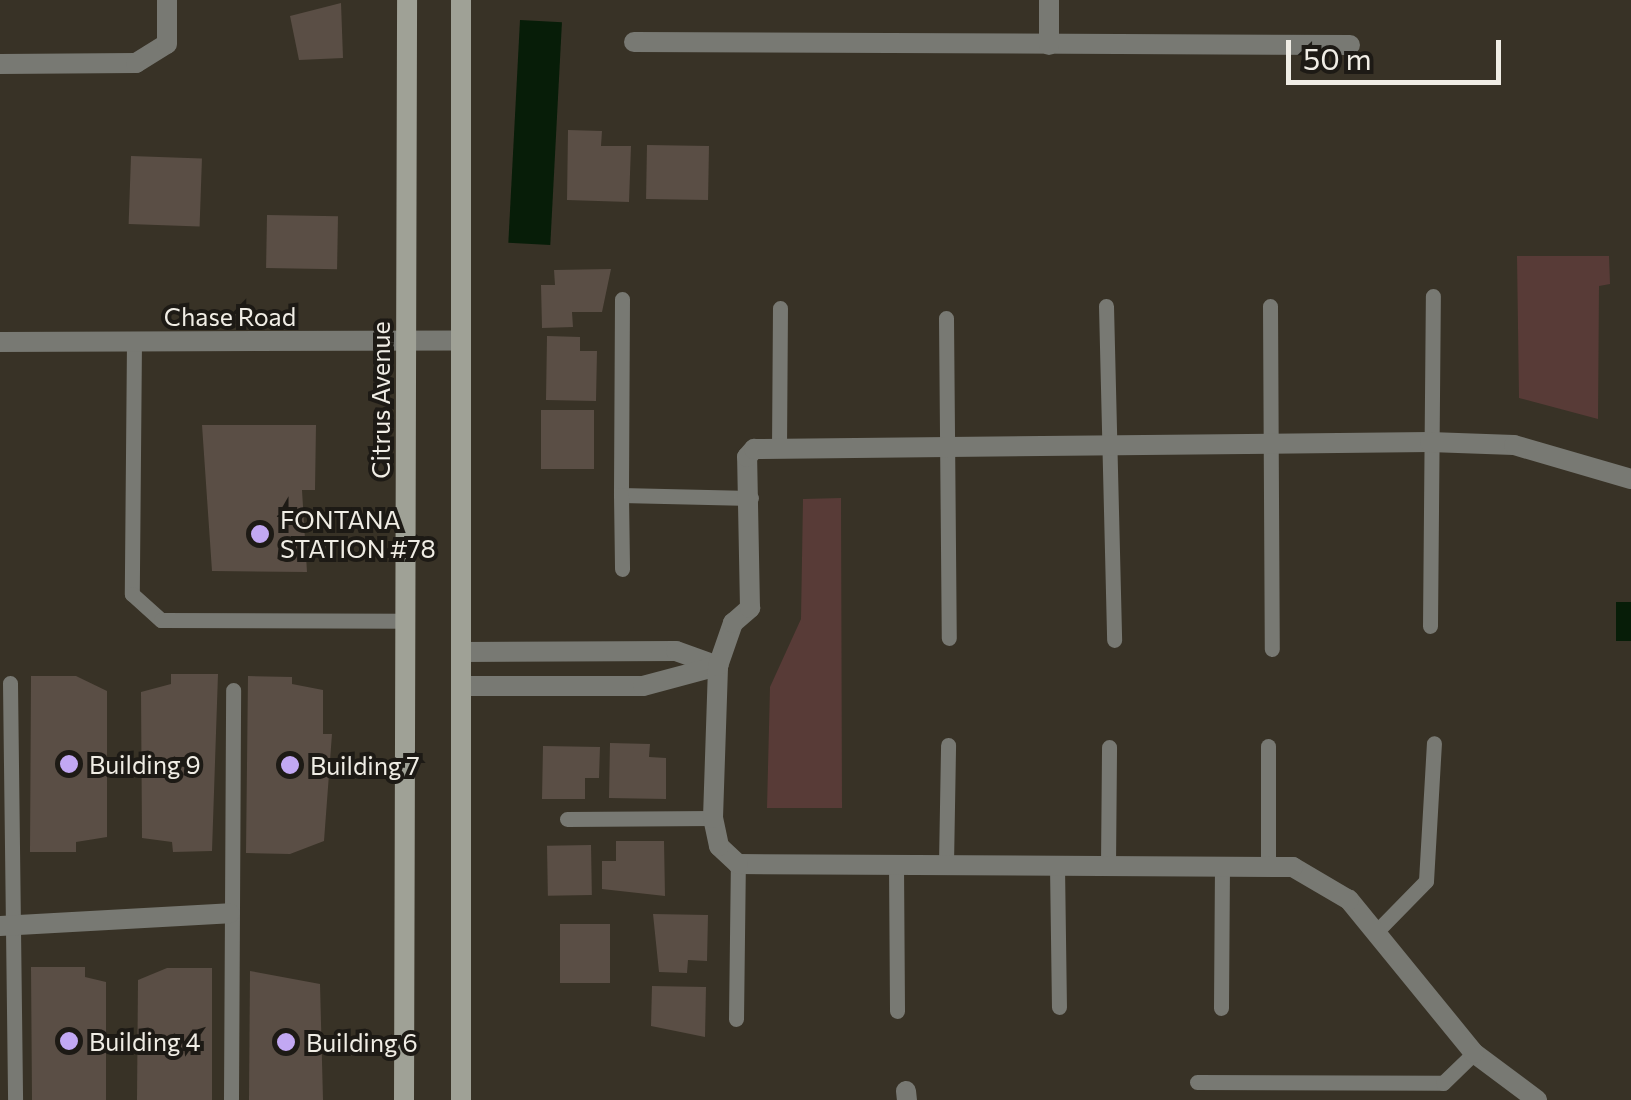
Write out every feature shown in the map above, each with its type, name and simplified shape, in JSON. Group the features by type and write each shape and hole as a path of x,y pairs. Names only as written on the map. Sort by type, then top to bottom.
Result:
{"main road":[{"name":"Citrus Avenue","path":"404,1100 407,0"},
{"path":"461,0 461,1100"}],"street":[{"path":"0,64 136,64 167,44 166,0"},
{"path":"1049,0 1049,45"},
{"path":"634,42 1350,45"},
{"name":"Chase Road","path":"0,342 461,340"},
{"path":"1537,1100 1474,1053 1349,900 1293,867 738,864 719,846 713,818 718,666 733,623 750,608 751,498 747,457 779,449 1430,442 1514,445 1631,479"},
{"path":"462,652 676,651 718,666"},
{"path":"462,686 643,686 718,666"},
{"path":"7,926 230,913"}],"lane":[{"path":"1430,626 1433,296"},
{"path":"622,299 622,569"},
{"path":"1106,306 1114,640"},
{"path":"1270,306 1272,649"},
{"path":"779,449 780,308"},
{"path":"946,318 949,638"},
{"path":"134,342 132,594 161,620 405,621"},
{"path":"622,494 751,498"},
{"path":"10,683 7,926 14,1100"},
{"path":"231,1100 233,690"},
{"path":"1377,931 1426,881 1434,743"},
{"path":"946,864 948,745"},
{"path":"1268,746 1268,866"},
{"path":"1108,866 1109,747"},
{"path":"567,819 713,818"},
{"path":"736,1020 738,864"},
{"path":"896,865 897,1011"},
{"path":"1057,866 1059,1007"},
{"path":"1221,1008 1222,866"},
{"path":"1197,1082 1281,1081 1443,1092 1474,1053"},
{"path":"1281,1081 1281,1100"}],"shaded area":[{"path":"520,20 562,22 550,245 508,243"},
{"path":"1517,256 1609,256 1610,284 1599,286 1598,419 1519,398"},
{"path":"841,498 842,808 767,808 770,687 801,619 803,499"},
{"path":"1616,602 1631,602 1631,641 1616,641"}],"building":[{"path":"341,3 343,58 299,60 290,16"},
{"path":"568,130 602,131 601,146 631,146 629,202 567,200"},
{"path":"647,145 709,146 708,200 646,199"},
{"path":"131,156 202,158 200,226 129,224"},
{"path":"267,215 338,216 337,269 266,268"},
{"path":"611,269 602,312 572,312 573,327 542,328 541,285 555,285 554,270"},
{"path":"547,336 580,337 580,351 597,351 596,401 546,400"},
{"path":"541,410 594,410 594,469 541,469"},
{"name":"FONTANA STATION #78","path":"202,425 316,425 315,490 302,490 307,572 212,571"},
{"path":"171,674 218,674 212,851 173,852 172,842 142,838 141,692 171,684"},
{"name":"Building 9","path":"31,676 76,676 107,691 107,837 76,842 76,852 30,852"},
{"name":"Building 7","path":"248,676 292,677 292,684 323,690 323,734 332,734 324,841 290,854 246,853"},
{"path":"610,743 650,744 649,757 666,758 666,799 609,798"},
{"path":"543,746 600,747 599,778 585,778 585,799 542,799"},
{"path":"616,841 664,841 665,896 602,889 602,861 616,861"},
{"path":"591,845 592,895 548,896 547,846"},
{"path":"653,914 708,915 707,961 688,960 687,973 659,972"},
{"path":"560,924 610,924 610,983 560,983"},
{"name":"Building 4","path":"31,967 85,967 85,977 106,982 106,1100 32,1100"},
{"path":"167,968 212,968 212,1100 137,1100 138,980"},
{"name":"Building 6","path":"250,971 320,984 323,1100 249,1100"},
{"path":"652,986 706,987 705,1037 651,1026"}],"place":[{"name":"FONTANA STATION #78","path":"260,534"},
{"name":"Building 9","path":"69,764"},
{"name":"Building 7","path":"290,765"},
{"name":"Building 4","path":"69,1041"},
{"name":"Building 6","path":"286,1042"}]}
